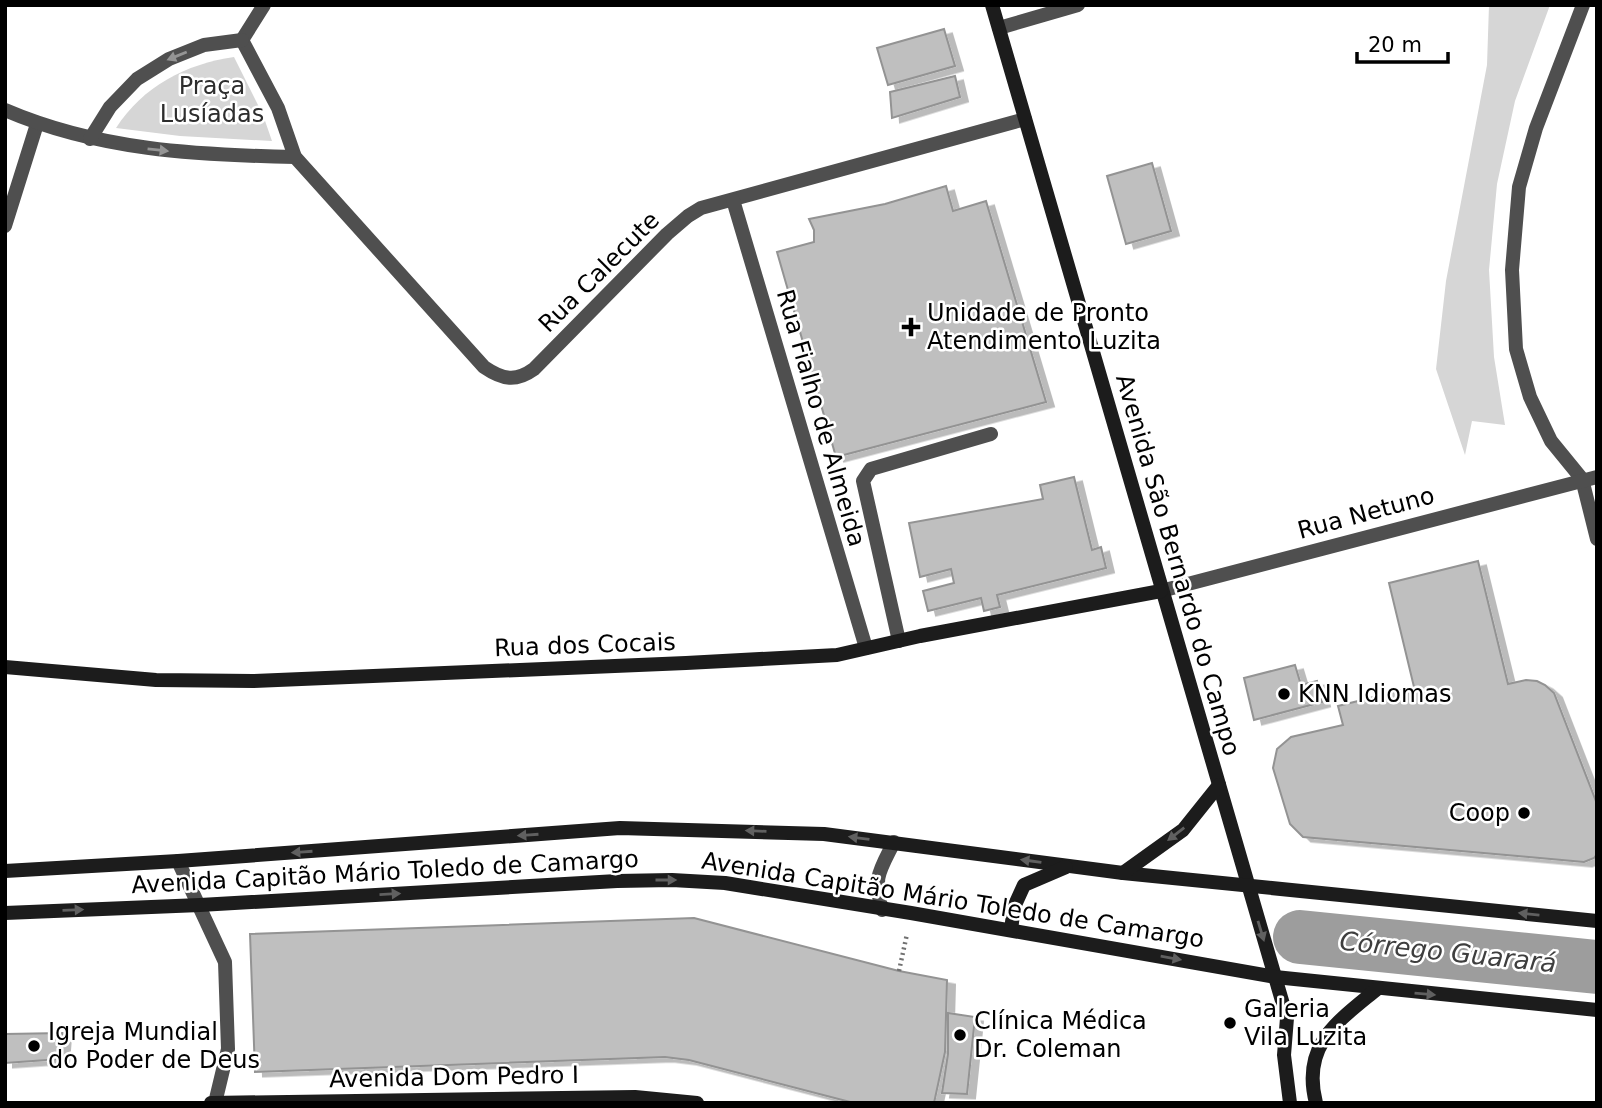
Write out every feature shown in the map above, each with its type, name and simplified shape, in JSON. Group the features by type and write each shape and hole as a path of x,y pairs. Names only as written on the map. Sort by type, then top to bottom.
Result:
{"main road":[{"name":"Avenida São Bernardo do Campo","path":"992,5 1287,1018 1284,1055 1290,1103"},
{"name":"Rua dos Cocais","path":"5,667 156,680 253,681 837,655 1161,591"},
{"path":"1123,873 1183,830 1219,786"},
{"name":"Avenida Capitão Mário Toledo de Camargo","path":"5,870 178,861 620,828 824,834 1123,873 1597,921"},
{"path":"1011,930 1014,907 1024,885 1070,866"},
{"name":"Avenida Capitão Mário Toledo de Camargo","path":"5,913 200,905 617,881 725,883 1275,977 1597,1010"},
{"path":"1317,1103 1311,1074 1321,1042 1331,1027 1377,989"},
{"name":"Avenida Dom Pedro I","path":"213,1103 635,1097 697,1103"}],"street":[{"path":"242,40 264,5"},
{"path":"999,28 1078,5"},
{"path":"1583,5 1536,128 1519,187 1512,270 1516,349 1530,397 1552,441 1590,478 1597,539"},
{"path":"90,139 110,107 137,79 169,59 204,45 242,40"},
{"path":"5,110 37,124 90,139 178,152 295,158 278,108 242,40"},
{"name":"Rua Calecute","path":"295,158 484,367 496,376 510,380 524,376 534,369 688,216 701,208 1025,119"},
{"path":"5,226 37,124"},
{"name":"Rua Fialho de Almeida","path":"733,200 866,648"},
{"path":"899,641 864,488 866,474 871,470 990,434"},
{"name":"Rua Netuno","path":"1161,591 1590,478"},
{"path":"882,910 876,888 881,867 894,842"},
{"path":"178,861 225,962 228,1049 213,1103"}],"path":[{"path":"899,971 911,913"}],"green space":[{"path":"1489,5 1550,5 1515,101 1497,184 1489,270 1494,357 1505,425 1472,421 1465,455 1436,369 1446,281 1487,65"},
{"name":"Praça Lusíadas","path":"234,57 263,115 272,141 180,136 116,128 139,100 167,79 199,65"}],"building":[{"path":"944,29 955,66 888,85 877,48"},
{"path":"955,76 960,97 892,118 890,92"},
{"path":"1152,163 1171,231 1126,244 1107,176"},
{"name":"Unidade de Pronto Atendimento Luzita","path":"946,186 953,211 986,201 1046,402 836,457 777,252 814,242 814,230 809,219 885,204"},
{"path":"1074,477 1092,550 1101,547 1106,568 997,595 1000,607 984,611 981,598 928,611 923,591 954,583 951,569 920,577 909,523 1043,499 1040,485"},
{"path":"1478,561 1508,684 1526,680 1537,681 1554,693 1597,804 1597,854 1584,862 1303,837 1290,824 1273,768 1277,749 1291,737 1343,725 1338,706 1414,687 1389,583"},
{"name":"KNN Idiomas","path":"1295,665 1301,685 1317,681 1322,702 1254,720 1244,678"},
{"path":"694,918 899,971 947,980 945,1052 934,1103 854,1103 689,1060 665,1057 255,1072 250,934"},
{"name":"Clínica Médica Dr. Coleman","path":"948,1013 975,1017 967,1094 942,1093 948,1054"},
{"name":"Igreja Mundial do Poder de Deus","path":"63,1033 61,1059 5,1063 5,1034"}],"waterway":[{"name":"Córrego Guarará","path":"1300,937 1597,967"}],"place":[{"name":"Unidade de Pronto Atendimento Luzita","path":"911,327"},
{"name":"KNN Idiomas","path":"1284,694"},
{"name":"Coop","path":"1524,813"},
{"name":"Galeria Vila Luzita","path":"1230,1023"},
{"name":"Clínica Médica Dr. Coleman","path":"960,1035"},
{"name":"Igreja Mundial do Poder de Deus","path":"34,1046"}]}
